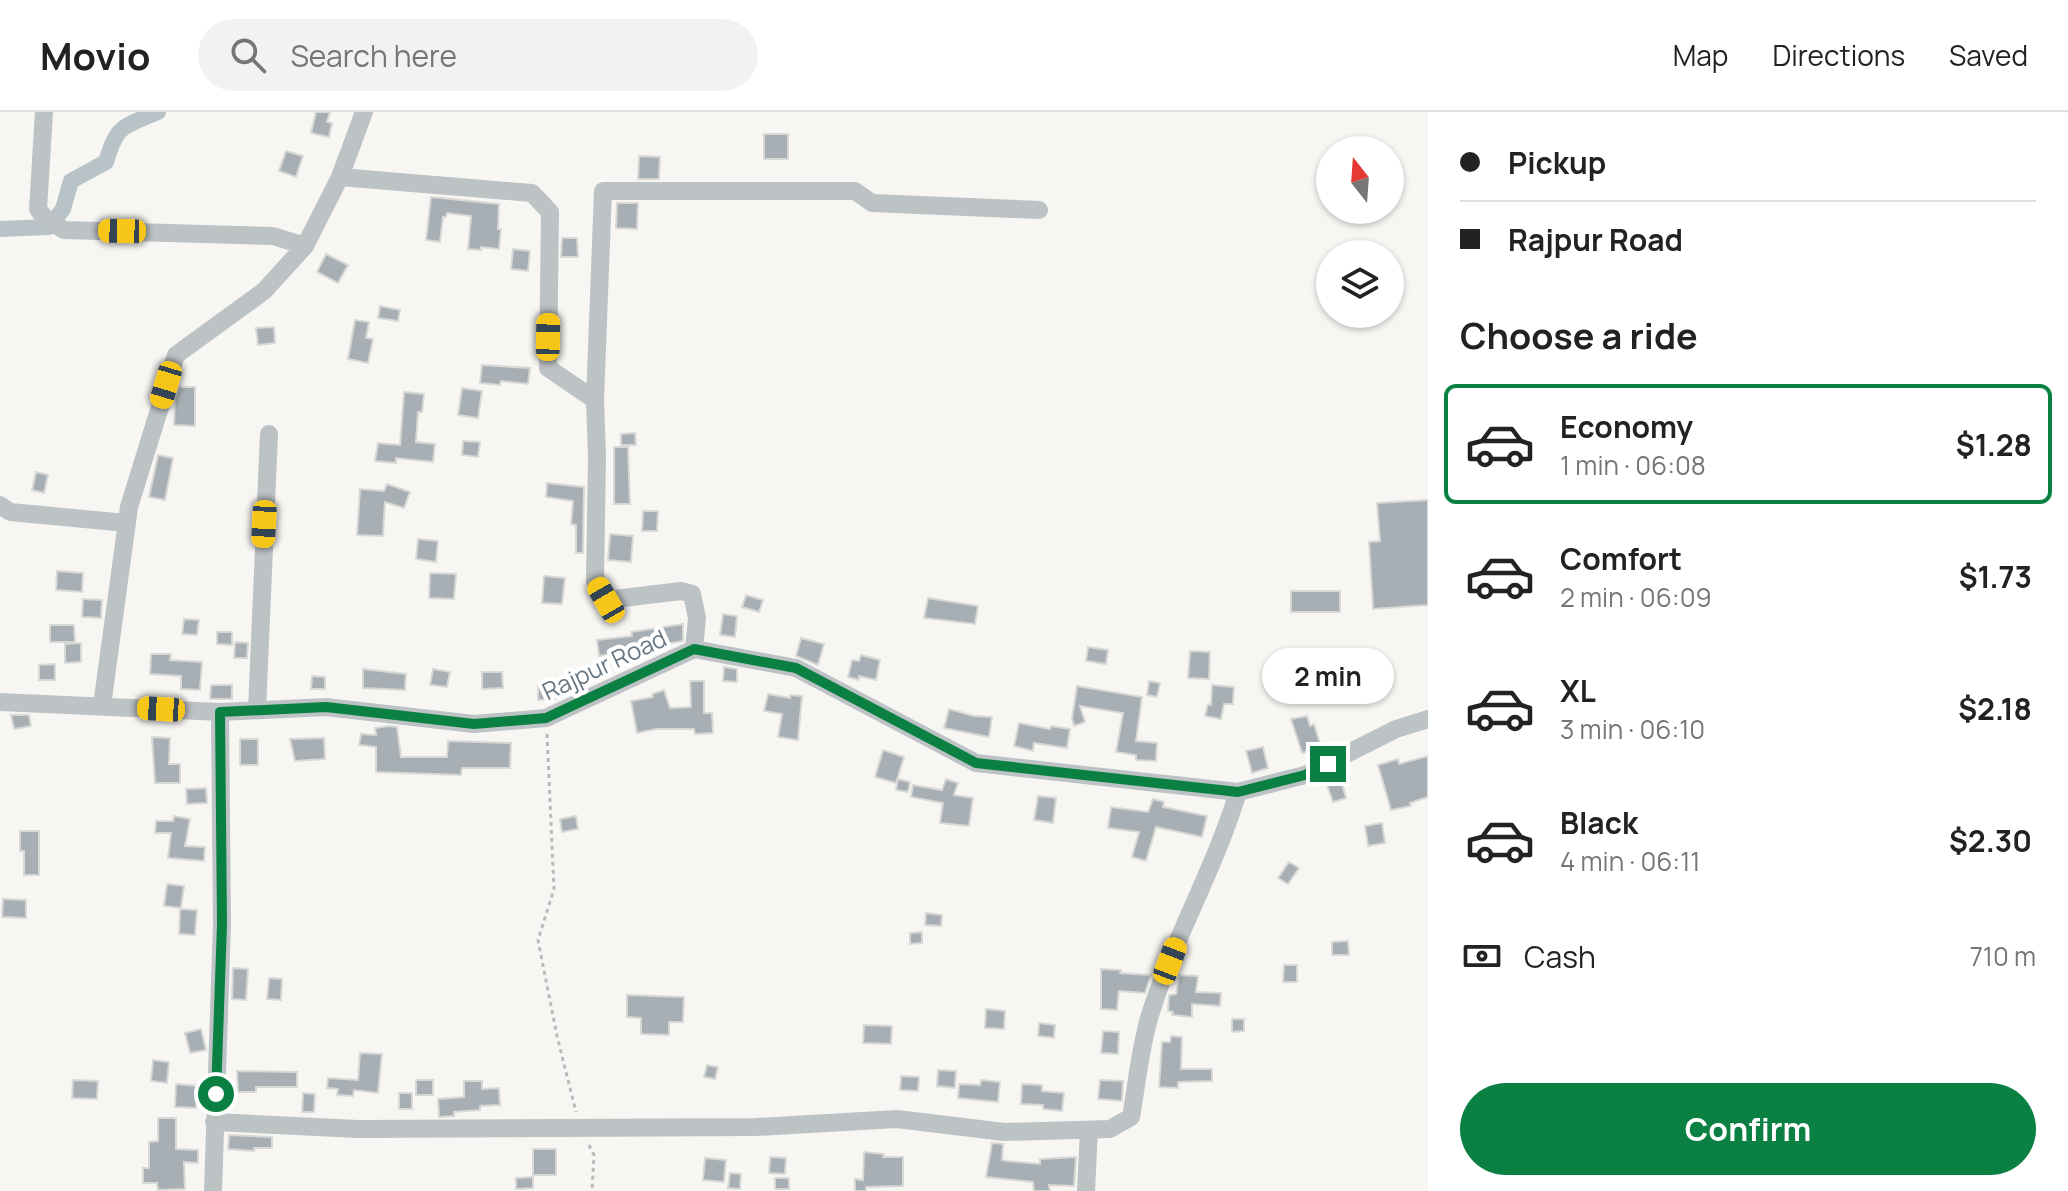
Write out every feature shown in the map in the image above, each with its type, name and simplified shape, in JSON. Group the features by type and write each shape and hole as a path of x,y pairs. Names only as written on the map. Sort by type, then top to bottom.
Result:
{"street":[{"path":"44,112 38,209 44,217 64,230 273,236 305,246"},
{"path":"102,706 129,507 176,355 264,291 305,246 340,177 364,112"},
{"path":"340,177 532,193 550,212 548,368 595,400"},
{"path":"694,649 697,618 692,594 681,591 606,600 595,581 595,400 603,191 855,191 872,203 1039,210"},
{"path":"257,710 269,434"},
{"path":"0,505 10,512 127,523"},
{"name":"Rajpur Road","path":"0,702 220,712 326,707 474,724 546,718 694,649 796,668 976,763 1238,792 1305,775 1396,729 1428,719"},
{"path":"213,1191 222,924 220,712"},
{"path":"214,1122 358,1129 757,1127 897,1119 1004,1132 1110,1129 1131,1117 1149,1016 1192,905 1230,819 1238,792"},
{"path":"1086,1191 1089,1130"}],"path":[{"path":"546,718 554,889 538,940 557,1036 581,1128 594,1155 592,1191"}],"building":[{"path":"316,112 330,112 327,122 332,123 329,137 311,133"},
{"path":"764,134 788,134 788,159 764,159"},
{"path":"286,151 303,156 296,177 279,171"},
{"path":"639,156 660,157 659,179 638,179"},
{"path":"431,197 499,204 499,249 468,249 471,216 447,213 443,217 440,242 426,240"},
{"path":"617,203 638,203 637,229 616,228"},
{"path":"562,238 577,238 578,257 561,257"},
{"path":"513,249 530,251 528,271 511,269"},
{"path":"326,254 348,265 338,283 317,272"},
{"path":"380,306 400,310 398,321 378,318"},
{"path":"355,320 369,322 366,338 373,339 368,363 348,359"},
{"path":"274,327 275,343 258,345 256,328"},
{"path":"482,365 530,368 528,384 501,381 500,385 480,383"},
{"path":"179,387 195,387 195,426 174,425 175,398"},
{"path":"462,388 482,391 478,418 458,415"},
{"path":"404,392 424,394 422,412 418,412 416,442 435,444 433,462 396,458 396,463 375,461 378,443 400,445"},
{"path":"635,433 636,445 621,445 621,434"},
{"path":"463,441 480,442 478,457 462,455"},
{"path":"614,447 628,447 630,504 614,504"},
{"path":"158,455 173,458 165,500 149,497"},
{"path":"36,472 48,475 44,493 32,490"},
{"path":"547,483 584,487 583,553 576,553 576,525 571,524 573,501 546,497"},
{"path":"387,484 410,492 404,508 385,502 383,536 357,535 360,489 384,491"},
{"path":"1428,500 1428,605 1373,609 1369,542 1380,541 1377,503"},
{"path":"643,511 658,511 657,531 642,531"},
{"path":"610,534 633,536 631,562 608,560"},
{"path":"418,539 438,541 436,562 416,559"},
{"path":"57,571 83,573 82,592 56,590"},
{"path":"430,573 456,574 454,599 429,598"},
{"path":"544,576 565,578 562,604 542,603"},
{"path":"1291,591 1340,591 1340,612 1291,612"},
{"path":"746,595 763,600 759,612 742,607"},
{"path":"928,598 978,606 975,624 924,618"},
{"path":"83,599 102,600 101,618 82,617"},
{"path":"723,614 737,616 735,637 720,635"},
{"path":"184,619 199,620 197,635 182,634"},
{"path":"683,624 683,641 599,656 597,640 632,636 631,632"},
{"path":"50,625 74,625 75,642 50,642"},
{"path":"217,632 232,632 232,645 217,644"},
{"path":"801,638 824,644 818,665 796,656"},
{"path":"235,642 248,643 247,658 234,658"},
{"path":"81,643 81,662 65,663 65,644"},
{"path":"1088,647 1108,650 1106,664 1086,661"},
{"path":"1190,651 1210,652 1209,679 1188,678"},
{"path":"151,654 171,654 170,660 202,662 200,690 181,689 181,676 150,674"},
{"path":"861,655 880,660 876,680 848,677 852,660 859,661"},
{"path":"55,664 55,680 39,680 39,665"},
{"path":"724,667 737,669 737,682 723,681"},
{"path":"363,669 406,674 405,690 363,688"},
{"path":"433,669 450,672 447,687 430,685"},
{"path":"482,672 502,672 503,688 482,689"},
{"path":"312,676 325,677 325,689 311,689"},
{"path":"690,681 704,681 704,713 712,713 713,733 695,734 694,729 656,729 637,733 631,701 653,697 652,694 664,690 670,708 691,707"},
{"path":"1149,681 1160,683 1157,697 1147,695"},
{"path":"557,684 557,699 538,700 538,685"},
{"path":"211,685 232,685 232,699 210,699"},
{"path":"1212,685 1234,687 1233,704 1224,704 1221,719 1205,716 1208,704 1211,705"},
{"path":"1077,686 1142,697 1136,741 1157,743 1156,761 1136,760 1136,755 1116,752 1123,713 1080,706 1085,722 1074,726 1072,718"},
{"path":"768,694 790,698 790,695 802,696 798,740 778,737 782,714 764,711"},
{"path":"949,709 992,717 989,737 944,728"},
{"path":"11,715 29,715 31,726 14,729"},
{"path":"1307,716 1310,726 1314,724 1321,747 1302,753 1291,719"},
{"path":"1019,723 1070,729 1067,748 1034,743 1033,751 1014,746"},
{"path":"397,727 401,757 447,757 448,741 511,743 510,768 462,768 461,775 376,772 376,747 359,745 361,734 376,735 375,728"},
{"path":"152,737 170,738 169,764 180,764 180,783 155,783"},
{"path":"324,738 325,759 295,761 290,739"},
{"path":"240,739 258,739 258,765 240,765"},
{"path":"1263,747 1268,768 1252,773 1246,751"},
{"path":"883,750 904,757 896,783 875,777"},
{"path":"1428,756 1428,797 1410,803 1411,806 1391,810 1378,765 1398,759 1399,764"},
{"path":"898,779 910,782 908,792 896,790"},
{"path":"946,779 958,783 954,795 973,798 969,826 940,823 943,803 911,797 913,785 942,790"},
{"path":"1341,780 1346,798 1333,802 1327,785"},
{"path":"206,788 207,803 187,804 186,789"},
{"path":"1038,796 1056,798 1053,823 1034,820"},
{"path":"1153,799 1164,802 1163,807 1207,816 1202,837 1156,827 1146,861 1132,857 1139,832 1108,828 1111,807 1148,812"},
{"path":"174,816 190,819 185,846 205,847 204,861 168,858 171,833 155,833 156,821 173,821"},
{"path":"576,816 578,829 562,832 560,819"},
{"path":"1382,823 1385,843 1368,846 1365,826"},
{"path":"20,831 39,831 39,875 24,875"},
{"path":"1289,862 1299,868 1288,884 1278,878"},
{"path":"167,884 184,886 181,908 164,906"},
{"path":"3,899 26,900 26,918 2,917"},
{"path":"180,909 197,910 195,935 179,934"},
{"path":"926,913 942,915 941,926 925,925"},
{"path":"922,932 922,943 910,944 910,933"},
{"path":"1348,941 1349,955 1332,955 1332,942"},
{"path":"1284,965 1297,965 1297,982 1283,982"},
{"path":"233,968 248,969 246,1000 232,999"},
{"path":"1101,969 1151,975 1145,993 1119,991 1117,1010 1101,1009"},
{"path":"1179,975 1198,976 1196,992 1221,993 1220,1006 1192,1004 1192,1017 1172,1015 1173,1012 1168,1011 1169,995 1176,994"},
{"path":"269,978 282,979 281,1000 267,999"},
{"path":"627,995 684,997 683,1022 669,1022 669,1035 641,1034 641,1018 627,1017"},
{"path":"986,1009 1005,1011 1004,1029 985,1028"},
{"path":"1232,1019 1244,1019 1244,1031 1232,1032"},
{"path":"1039,1023 1055,1025 1054,1038 1038,1036"},
{"path":"864,1025 892,1026 891,1044 863,1043"},
{"path":"201,1029 206,1050 190,1053 185,1033"},
{"path":"1103,1031 1119,1032 1118,1054 1101,1053"},
{"path":"1171,1036 1182,1037 1181,1069 1212,1069 1212,1081 1178,1082 1178,1088 1159,1087 1162,1042 1170,1042"},
{"path":"360,1053 382,1054 378,1093 354,1090 353,1096 337,1095 338,1089 327,1088 328,1078 358,1080"},
{"path":"153,1060 169,1062 167,1083 151,1081"},
{"path":"707,1065 718,1067 715,1079 704,1077"},
{"path":"938,1070 956,1071 955,1088 937,1086"},
{"path":"237,1071 297,1072 297,1087 256,1087 256,1092 238,1092"},
{"path":"901,1076 919,1077 918,1091 900,1090"},
{"path":"73,1080 98,1081 97,1099 72,1098"},
{"path":"416,1080 433,1080 433,1095 416,1095"},
{"path":"981,1080 1000,1082 998,1102 958,1098 959,1084 980,1085"},
{"path":"1100,1080 1123,1081 1122,1101 1098,1099"},
{"path":"464,1081 482,1081 482,1089 499,1088 500,1105 480,1106 480,1110 454,1112 454,1116 439,1117 438,1099 464,1097"},
{"path":"176,1084 198,1086 196,1108 175,1107"},
{"path":"1022,1084 1042,1085 1042,1091 1064,1093 1062,1111 1043,1109 1043,1105 1021,1104"},
{"path":"303,1093 315,1094 314,1112 302,1112"},
{"path":"399,1093 412,1093 412,1109 399,1109"},
{"path":"158,1118 176,1118 176,1149 198,1150 198,1163 184,1162 185,1189 158,1190 157,1183 143,1183 143,1168 149,1168 149,1142 158,1141"},
{"path":"229,1135 272,1137 272,1148 254,1148 254,1151 228,1149"},
{"path":"992,1143 1003,1144 1002,1160 1007,1161 1040,1164 1040,1159 1076,1157 1074,1186 1049,1185 1050,1191 1034,1191 1033,1182 986,1177"},
{"path":"533,1149 556,1149 556,1175 533,1175"},
{"path":"864,1152 884,1154 883,1157 903,1157 903,1186 866,1187 866,1191 855,1191 855,1179 863,1180"},
{"path":"770,1157 786,1158 785,1174 769,1173"},
{"path":"705,1158 726,1160 724,1182 703,1180"},
{"path":"730,1173 741,1174 740,1189 728,1188"},
{"path":"533,1177 533,1188 516,1189 516,1178"},
{"path":"775,1178 789,1178 789,1189 775,1189"}],"waterway":[{"path":"0,229 49,227 63,209 71,181 106,162 114,140 123,128 158,112"}],"route":[{"path":"216,1094 222,924 220,712 326,707 474,724 546,718 694,649 796,668 976,763 1238,792 1305,775 1328,764"}]}
